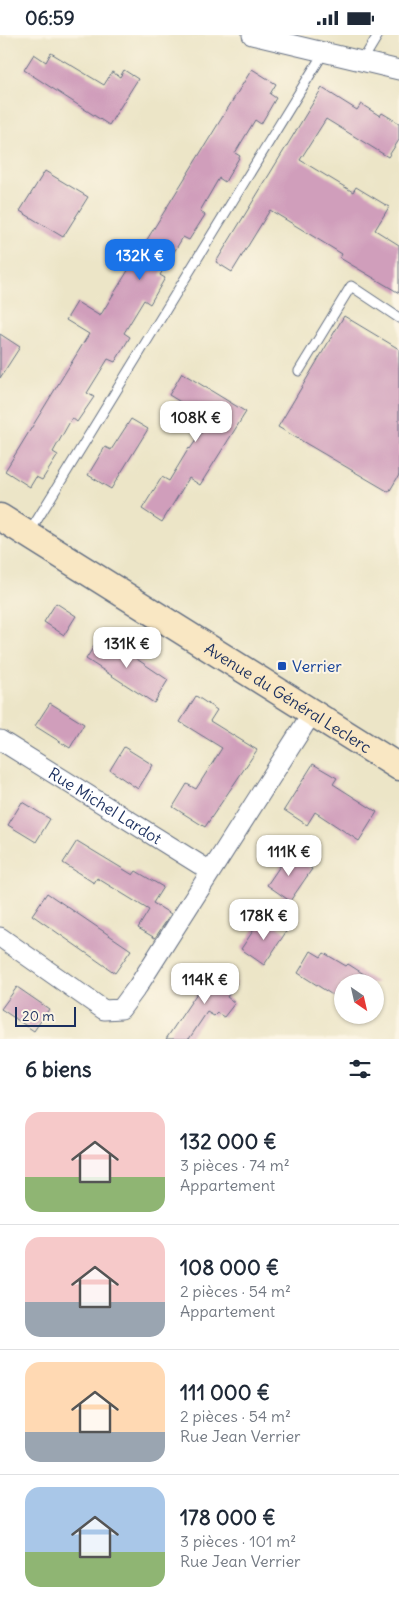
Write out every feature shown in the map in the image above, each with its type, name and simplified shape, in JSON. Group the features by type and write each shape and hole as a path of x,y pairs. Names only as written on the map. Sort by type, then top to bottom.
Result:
{"main road":[{"name":"Avenue du Général Leclerc","path":"0,517 399,767"}],"street":[{"path":"252,35 399,70"},
{"path":"0,937 104,1010 121,1009 138,986 312,713"},
{"name":"Rue Michel Lardot","path":"0,740 210,871"}],"lane":[{"path":"363,61 378,35"},
{"path":"28,534 324,51"},
{"path":"299,371 351,286 399,318"}],"building":[{"path":"51,53 104,85 112,72 120,77 124,70 138,79 109,125 24,70 34,54 46,62"},
{"path":"252,69 276,84 270,94 276,98 261,124 255,120 235,153 240,156 225,182 219,178 200,211 205,215 189,240 183,237 160,275 165,278 150,304 144,300 124,333 130,337 115,362 108,359 87,393 94,397 77,422 72,418 53,452 58,455 42,480 36,477 30,487 5,471 89,334 66,320 77,302 100,316"},
{"path":"322,88 357,110 361,104 380,116 382,113 399,123 399,140 388,157 326,119 300,160 353,192 356,187 389,207 375,230 399,245 399,293 340,258 342,254 270,210 232,272 216,262"},
{"path":"45,171 88,197 63,237 20,211"},
{"path":"344,316 399,349 399,475 389,492 278,427"},
{"path":"0,334 20,347 0,378"},
{"path":"182,373 246,412 200,485 189,478 162,522 142,509 162,477 169,481 189,448 210,420 169,395"},
{"path":"131,419 148,429 111,489 88,475 105,447 111,450"},
{"path":"56,603 76,616 64,635 44,622"},
{"path":"101,635 168,680 154,703 86,659"},
{"path":"196,696 217,710 210,721 257,750 205,827 173,807 187,784 196,789 222,748 180,722"},
{"path":"50,703 84,724 70,748 35,726"},
{"path":"124,747 153,765 138,789 110,770"},
{"path":"313,764 337,778 333,784 377,812 359,841 315,812 307,825 284,810"},
{"path":"22,802 50,819 36,842 8,825"},
{"path":"77,841 133,875 136,871 163,887 153,903 171,914 155,938 138,928 149,910 97,878 94,883 63,863"},
{"path":"289,853 312,869 290,901 267,885"},
{"path":"47,893 131,950 115,973 32,915"},
{"path":"263,916 286,932 264,965 241,949"},
{"path":"311,951 321,957 324,953 364,974 334,974 334,996 298,973"},
{"path":"214,968 237,983 227,997 235,1003 224,1017 217,1013 214,1016 207,1012 189,1039 166,1039"},
{"path":"17,987 49,1009 34,1031 1,1009"}],"place":[{"name":"Verrier","path":"282,666"}]}
